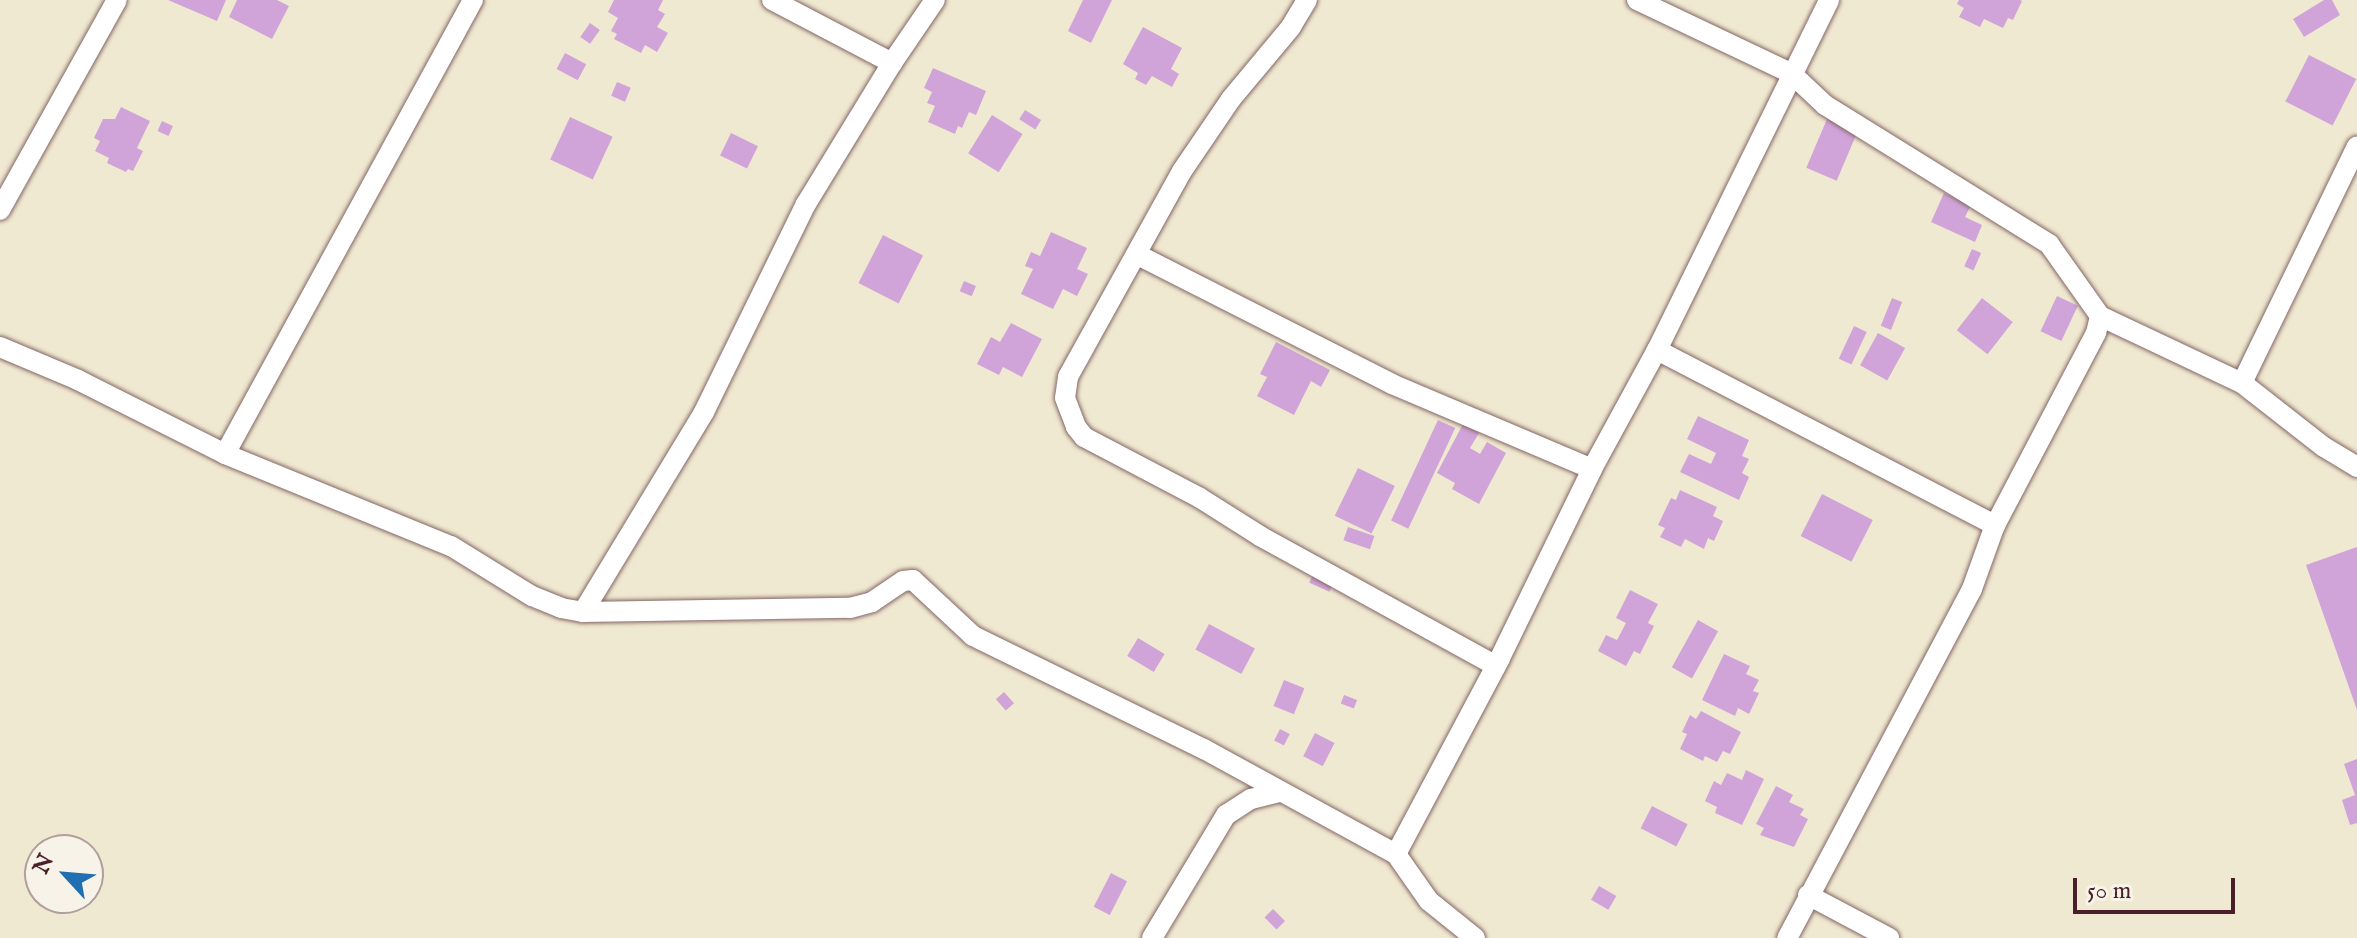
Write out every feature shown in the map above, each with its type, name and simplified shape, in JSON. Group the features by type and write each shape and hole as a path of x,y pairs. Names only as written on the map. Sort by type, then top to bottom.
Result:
{"street":[{"path":"0,210 117,0"},
{"path":"225,454 473,0"},
{"path":"772,0 892,63"},
{"path":"583,612 704,412 806,204 892,63 935,0"},
{"path":"1307,0 1291,27 1213,124 1182,171 1068,377 1065,398 1076,427 1084,437 1200,498 1260,536 1496,666"},
{"path":"1637,0 1791,73 1832,110 2049,244 2100,316 2242,383 2324,447 2357,467"},
{"path":"1396,854 1496,666 1592,469 1657,350 1829,0"},
{"path":"2242,383 2357,146"},
{"path":"1138,255 1392,384 1592,469"},
{"path":"1787,938 1972,589 1995,525 2089,347 2100,316"},
{"path":"0,347 78,380 225,454 451,546 532,596 583,612 850,608 872,602 903,581 913,580 973,636 1177,735 1396,854 1429,901 1475,938"},
{"path":"1657,350 1995,525"},
{"path":"1152,938 1226,815 1251,799 1280,792"},
{"path":"1808,895 1889,938"}],"building":[{"path":"168,0 226,0 217,21"},
{"path":"237,0 277,0 289,6 272,39 229,17"},
{"path":"614,0 663,0 658,10 665,14 657,27 668,33 657,52 645,45 641,53 614,39 617,34 611,31 618,18 608,12"},
{"path":"1083,0 1112,0 1091,43 1068,31"},
{"path":"1959,0 2022,1 2013,20 2008,18 2003,28 1984,19 1980,27 1959,17 1964,8 1957,4"},
{"path":"2324,0 2332,0 2340,15 2304,37 2293,19"},
{"path":"590,23 600,30 590,44 580,37"},
{"path":"1143,27 1182,48 1171,69 1179,74 1172,87 1152,76 1146,85 1135,79 1138,73 1123,64"},
{"path":"565,53 586,64 578,80 557,69"},
{"path":"2309,55 2356,79 2333,125 2285,101"},
{"path":"933,68 986,91 976,115 969,112 962,128 958,126 955,134 928,122 935,106 927,103 932,92 924,88"},
{"path":"617,82 631,88 625,102 611,96"},
{"path":"121,107 150,121 137,148 143,151 133,171 128,169 126,172 107,163 109,158 95,151 100,141 94,138 103,119 115,119"},
{"path":"1025,110 1041,120 1035,129 1019,119"},
{"path":"992,115 1023,134 999,172 968,153"},
{"path":"570,117 613,137 593,179 550,160"},
{"path":"1827,119 1857,132 1837,181 1806,168"},
{"path":"162,121 173,126 168,136 158,131"},
{"path":"731,133 758,146 747,169 720,155"},
{"path":"1944,193 1971,205 1965,217 1982,225 1975,242 1931,222"},
{"path":"1051,232 1087,248 1077,269 1088,274 1077,296 1063,289 1053,309 1021,294 1033,269 1025,266 1031,252 1040,256"},
{"path":"883,235 923,255 899,304 858,283"},
{"path":"1972,249 1981,253 1973,270 1964,266"},
{"path":"964,281 976,286 972,296 960,291"},
{"path":"2057,296 2078,306 2061,341 2041,331"},
{"path":"1892,298 1902,302 1891,330 1881,326"},
{"path":"1982,298 2013,322 1987,354 1957,330"},
{"path":"1011,323 1042,339 1022,377 1003,367 999,375 977,364 991,337 1000,342"},
{"path":"1854,326 1867,332 1851,365 1839,359"},
{"path":"1878,333 1905,348 1887,380 1860,365"},
{"path":"1276,342 1330,370 1321,387 1311,381 1294,415 1257,396 1267,377 1260,374"},
{"path":"1698,416 1749,440 1742,456 1749,459 1742,473 1749,477 1739,500 1680,472 1689,454 1711,464 1716,453 1687,439"},
{"path":"1438,420 1455,428 1408,529 1391,521"},
{"path":"1463,424 1479,433 1470,448 1480,454 1487,442 1506,453 1479,504 1452,489 1455,483 1437,473"},
{"path":"1358,468 1395,486 1372,534 1335,516"},
{"path":"1680,490 1717,507 1713,516 1723,521 1714,541 1708,538 1704,549 1685,539 1681,547 1660,537 1665,528 1658,525 1671,498 1676,500"},
{"path":"1822,494 1873,520 1851,562 1801,536"},
{"path":"1348,527 1374,536 1370,549 1343,540"},
{"path":"2357,547 2357,710 2306,565"},
{"path":"1315,570 1335,579 1329,592 1309,583"},
{"path":"1630,590 1658,604 1648,623 1654,626 1640,654 1634,651 1626,666 1598,651 1606,635 1617,640 1626,623 1616,618"},
{"path":"1698,620 1718,631 1692,678 1672,667"},
{"path":"1209,624 1255,648 1241,674 1195,650"},
{"path":"1138,638 1165,654 1154,672 1127,656"},
{"path":"1724,654 1750,666 1746,674 1759,680 1753,691 1759,693 1749,714 1738,708 1735,716 1702,700"},
{"path":"1284,680 1304,688 1294,714 1274,706"},
{"path":"1004,692 1014,703 1006,711 996,699"},
{"path":"1344,695 1357,700 1354,708 1341,703"},
{"path":"1701,711 1741,732 1730,754 1723,751 1717,762 1705,756 1703,761 1680,749 1687,734 1682,732 1690,715 1696,719"},
{"path":"1280,729 1290,734 1284,746 1274,741"},
{"path":"1315,733 1335,743 1323,766 1303,756"},
{"path":"2357,759 2357,823 2350,825 2342,800 2355,795 2344,764"},
{"path":"1746,770 1764,779 1742,825 1715,813 1717,807 1705,801 1714,781 1721,785 1727,773 1742,780"},
{"path":"1776,786 1793,795 1789,802 1804,809 1800,815 1808,819 1794,847 1760,835 1764,828 1756,824"},
{"path":"1652,806 1688,824 1676,846 1641,828"},
{"path":"1111,873 1127,881 1110,915 1094,907"},
{"path":"1599,886 1616,896 1608,910 1591,900"},
{"path":"1273,909 1285,921 1277,930 1265,917"}]}
